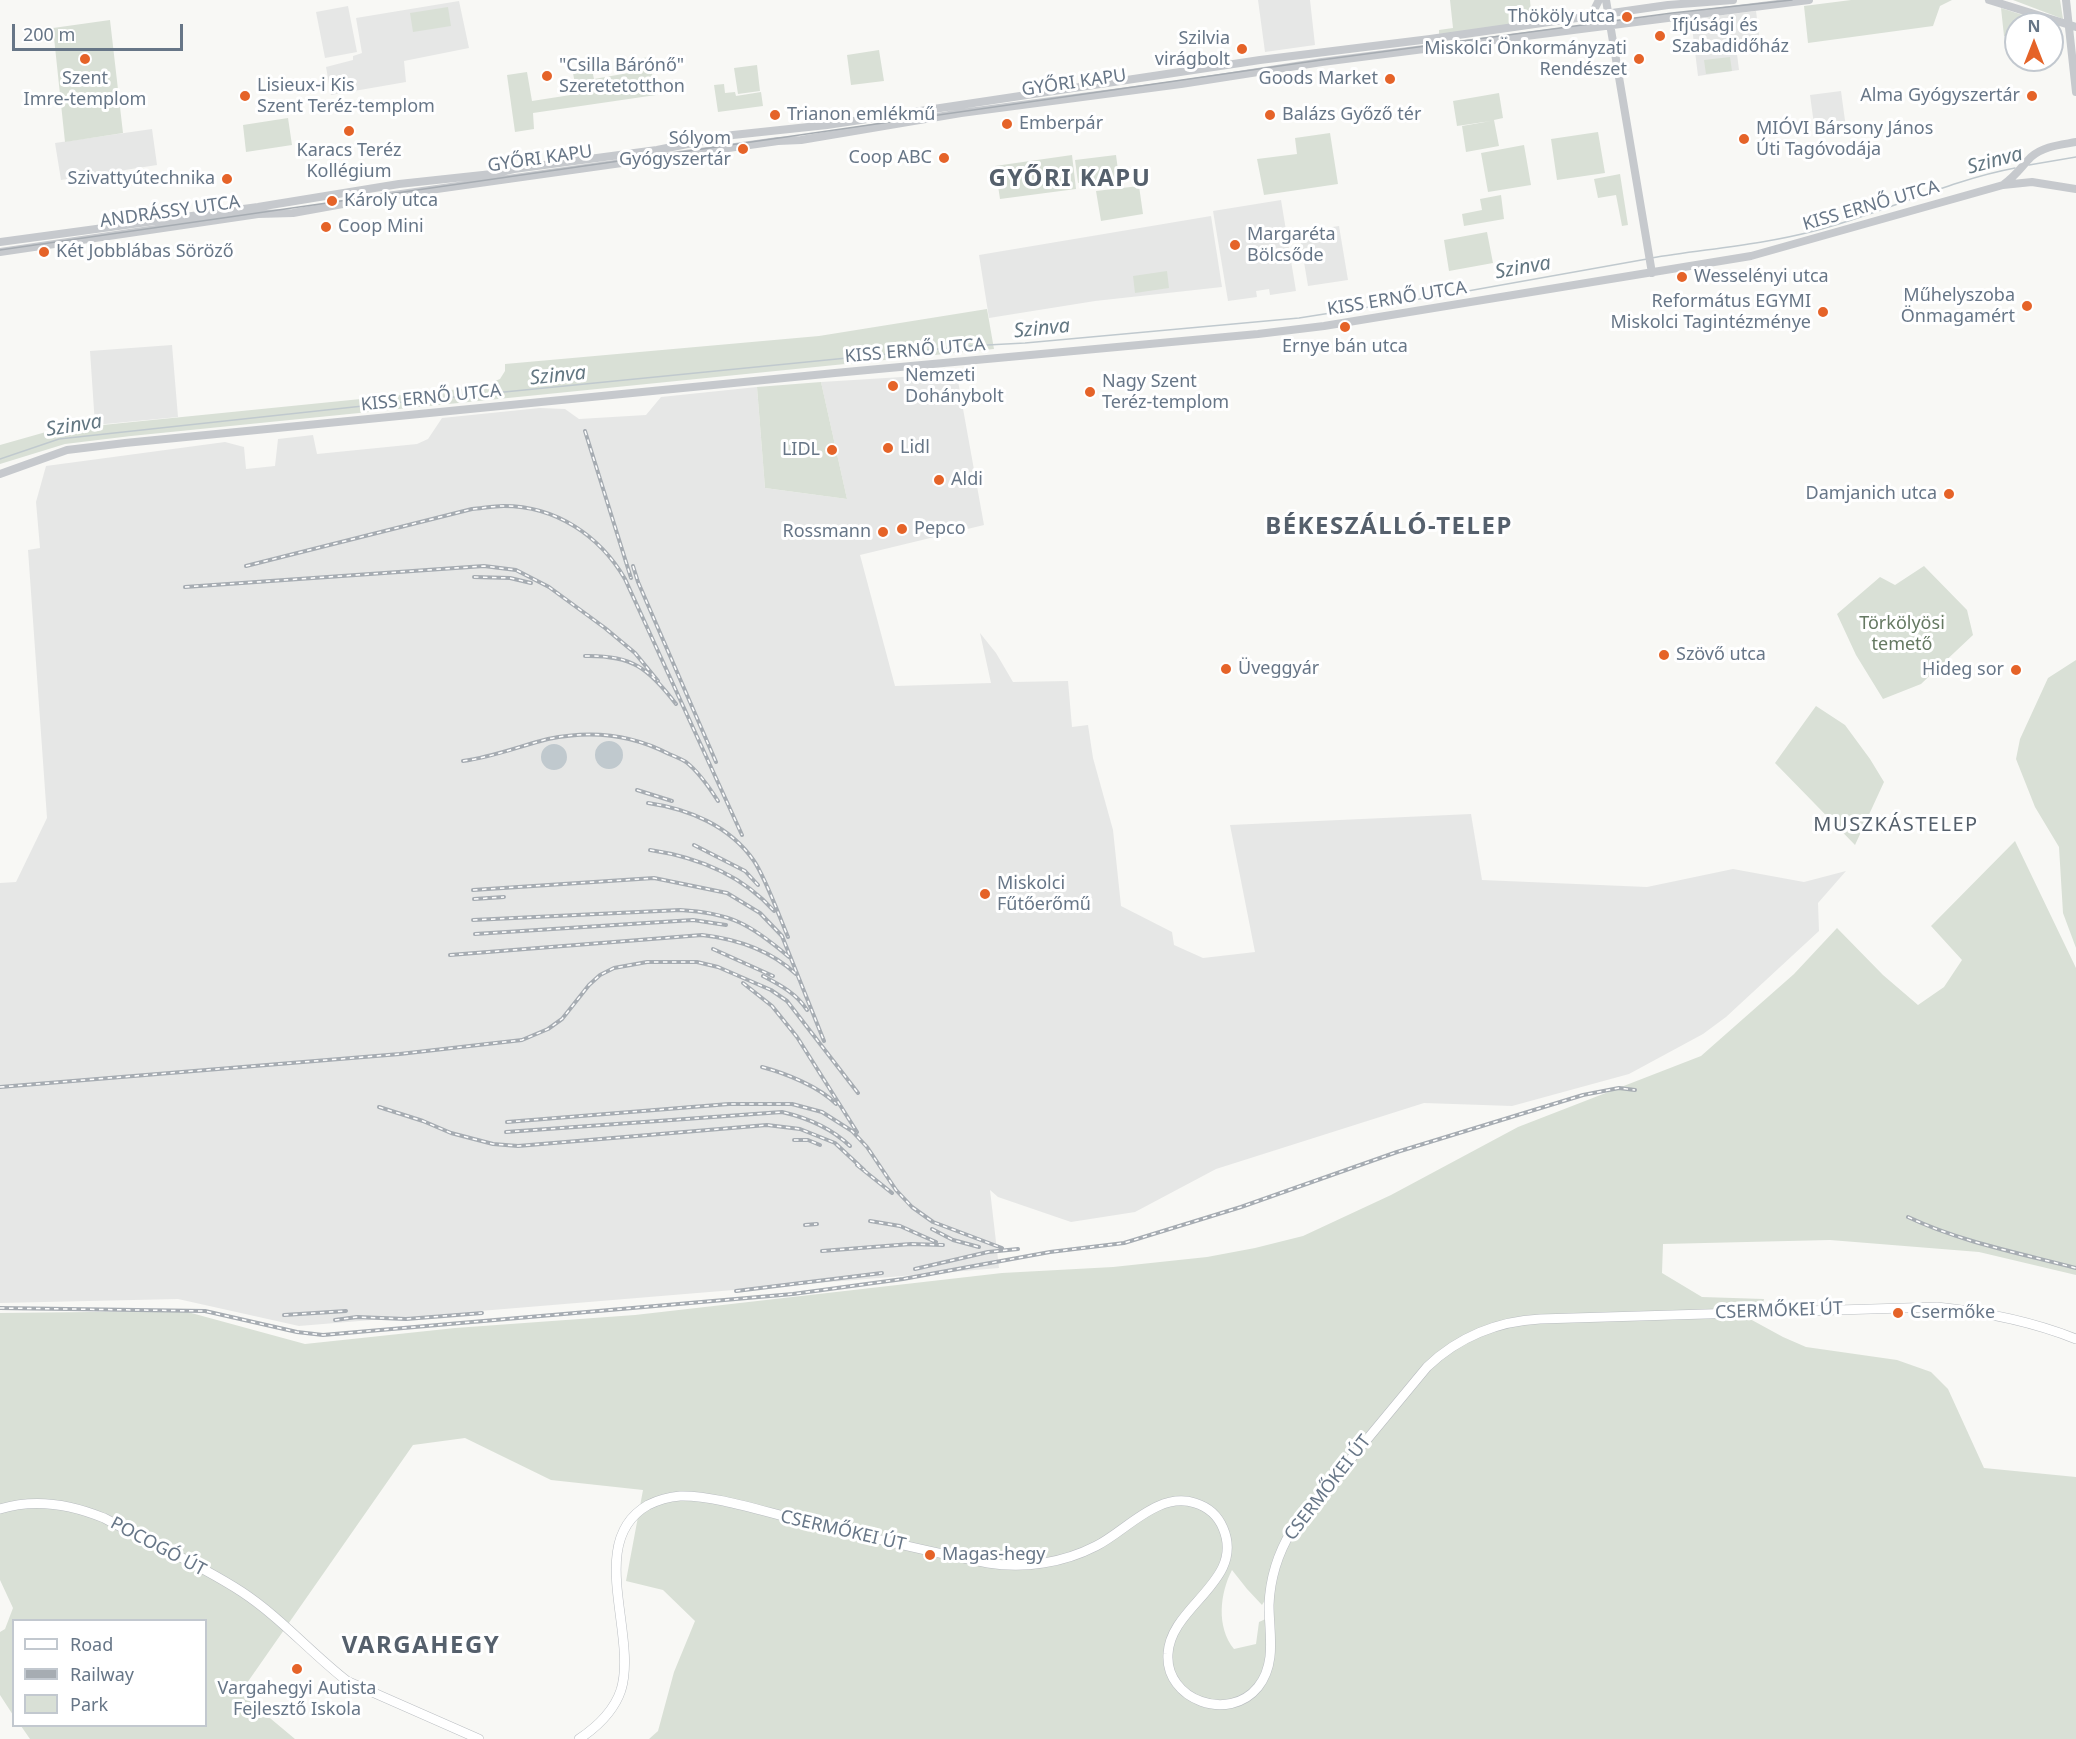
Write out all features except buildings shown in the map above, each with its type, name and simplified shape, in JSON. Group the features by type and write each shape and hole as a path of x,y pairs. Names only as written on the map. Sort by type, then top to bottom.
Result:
{"main road":[{"name":"CSERMŐKEI ÚT","path":"579,1739 598,1726 610,1711 622,1687 625,1654 616,1567 621,1535 641,1510 668,1498 690,1497 736,1505 953,1556 991,1563 1021,1565 1045,1563 1075,1555 1099,1545 1147,1513 1167,1503 1181,1501 1196,1503 1212,1512 1223,1526 1227,1544 1226,1556 1217,1579 1179,1623 1172,1635 1168,1649 1168,1662 1172,1674 1186,1694 1206,1704 1226,1705 1251,1694 1261,1682 1269,1666 1270,1591 1277,1559 1292,1530 1421,1373 1436,1358 1470,1336 1499,1325 1540,1318 1937,1307 2028,1322 2076,1339"},
{"name":"POCOGÓ ÚT","path":"0,1509 18,1505 50,1504 71,1506 104,1518 243,1592 347,1681 479,1739"}],"street":[{"path":"1585,18 1594,10 1599,0"},
{"path":"1606,0 1651,269"},
{"name":"GYŐRI KAPU","path":"341,192 492,174 657,150 733,135 827,125 1260,60 1668,6 1733,0"},
{"name":"GYŐRI KAPU","path":"345,205 393,195 778,141 821,137 958,114 1181,84 1322,62 1809,0"},
{"path":"1989,0 2072,26"},
{"path":"2066,0 2072,26 2076,92"},
{"name":"KISS ERNŐ UTCA","path":"2003,185 2040,151 2076,142"},
{"name":"KISS ERNŐ UTCA","path":"0,474 67,450 835,373 1266,333 1651,269 1751,256 2003,185 2032,182 2076,189"},
{"name":"ANDRÁSSY UTCA","path":"0,242 258,207 341,192"},
{"name":"ANDRÁSSY UTCA","path":"0,252 258,214 293,213 345,205"}],"shaded area":[{"path":"1258,0 1310,0 1315,45 1265,52"},
{"path":"459,1 469,48 404,61 406,82 331,95 326,67 353,60 353,56 362,53 356,18"},
{"path":"348,6 357,52 325,58 316,12"},
{"path":"1756,11 1760,42 1736,46 1739,70 1698,76 1691,19"},
{"path":"1841,91 1846,128 1815,132 1810,95"},
{"path":"152,129 157,165 61,180 55,143"},
{"path":"1281,200 1296,291 1270,295 1269,289 1256,291 1257,297 1228,301 1213,211"},
{"path":"1211,216 1222,287 1095,301 989,318 979,255"},
{"path":"1339,226 1348,280 1308,286 1299,232"},
{"path":"172,345 178,417 95,425 90,351"},
{"path":"956,370 984,525 860,555 895,686 991,683 980,633 996,653 1013,682 1068,681 1072,727 1088,725 1093,758 1113,830 1121,906 1172,932 1174,945 1203,958 1255,952 1230,825 1471,814 1482,880 1647,887 1733,869 1804,882 1846,871 1818,903 1819,931 1726,1017 1703,1034 1629,1074 1512,1106 1424,1103 1216,1169 1135,1212 1071,1222 998,1197 990,1190 999,1268 299,1326 178,1299 0,1303 0,883 16,882 47,818 28,550 40,548 36,502 46,466 225,442 244,447 246,469 275,466 278,439 313,435 317,454 417,444 428,439 442,418 540,408 565,409 579,419 646,415 661,397 757,387 765,488 847,499 821,382 902,377"},
{"path":"609,741 619,745 623,755 619,765 609,769 599,765 595,755 599,745"},
{"path":"554,744 563,748 567,757 563,766 554,770 545,766 541,757 545,748"}],"green space":[{"path":"1450,0 1530,0 1532,25 1439,34 1439,30 1453,28"},
{"path":"1851,0 1952,0 1940,6 1933,26 1808,43 1804,6"},
{"path":"2013,0 2060,0 2062,12 2045,12"},
{"path":"448,7 451,26 413,32 410,13"},
{"path":"2001,8 2014,12 2004,12 2004,36"},
{"path":"110,20 123,133 65,142 53,28"},
{"path":"879,50 884,81 851,85 847,55"},
{"path":"649,57 656,95 533,113 534,129 515,132 507,75 527,72 532,101 577,94 572,68 591,65 594,79 634,72 632,60"},
{"path":"1730,57 1732,71 1706,74 1704,60"},
{"path":"757,65 760,91 738,94 734,68"},
{"path":"724,84 725,93 735,92 736,96 761,92 763,106 718,112 714,85"},
{"path":"1499,93 1503,118 1494,120 1499,146 1466,152 1462,126 1491,121 1457,126 1453,101"},
{"path":"288,118 292,145 246,152 243,125"},
{"path":"1598,132 1605,173 1557,180 1551,139"},
{"path":"1330,133 1338,184 1264,195 1257,159 1297,154 1295,138"},
{"path":"1524,145 1531,185 1488,192 1481,153"},
{"path":"1072,155 1076,189 1000,199 995,166"},
{"path":"1116,155 1119,178 1078,183 1075,160"},
{"path":"1620,174 1628,225 1622,226 1616,195 1598,198 1594,179"},
{"path":"1139,186 1143,214 1101,221 1096,191"},
{"path":"1501,195 1504,219 1464,226 1462,214 1482,210 1480,199"},
{"path":"1487,232 1493,263 1449,271 1444,240"},
{"path":"1167,271 1169,288 1135,293 1133,276"},
{"path":"987,309 994,349 131,436 65,444 0,464 0,445 53,430 480,387 500,379 505,371 505,364 819,336"},
{"path":"821,382 847,499 765,488 757,387"},
{"name":"Törkölyösi temető","path":"1924,566 1967,610 1973,635 1921,684 1883,699 1856,655 1837,614 1880,577 1895,585"},
{"path":"2076,660 2076,948 2063,913 2059,847 2035,807 2016,759 2020,739 2048,678"},
{"path":"1816,706 1845,725 1884,782 1855,845 1775,763"},
{"path":"2015,841 2076,968 2076,1275 1979,1252 1830,1240 1663,1244 1662,1273 1702,1297 1764,1299 1762,1311 1739,1313 1806,1347 1897,1360 1931,1372 1948,1389 1984,1468 2076,1477 2076,1739 649,1739 658,1731 674,1672 695,1621 663,1590 626,1581 643,1490 551,1480 465,1438 413,1445 240,1693 295,1739 30,1739 22,1727 207,1727 207,1619 12,1619 12,1713 0,1695 0,1632 5,1629 13,1608 0,1580 0,1313 184,1311 305,1344 455,1328 635,1315 1002,1273 1113,1267 1207,1257 1303,1236 1391,1195 1518,1127 1701,1056 1794,974 1837,928 1883,975 1918,1005 1944,987 1962,960 1931,926","holes":["1232,1570 1262,1605 1270,1592 1270,1617 1259,1622 1256,1644 1234,1649 1224,1631 1222,1620 1223,1599"]}],"waterway":[{"name":"Szinva","path":"2029,165 2076,157"},
{"name":"Szinva","path":"1651,258 1794,236 1864,216 1964,181 2015,168"},
{"name":"Szinva","path":"0,459 59,439 363,406 968,346 1025,343 1299,318 1647,259"}],"tram line":[{"path":"0,250 1321,60 1672,13 1792,0"}],"railway":[{"path":"585,431 631,578"},
{"path":"246,566 472,509 500,506 523,507 541,511 575,526 603,549 625,579 742,835"},
{"path":"185,587 484,566 516,570 549,587 605,628 635,653 658,681"},
{"path":"633,566 716,762"},
{"path":"474,577 510,578 531,583"},
{"path":"585,656 615,658 638,666 657,681 676,704"},
{"path":"463,761 564,736 595,735 625,738 655,747 686,762 699,775 718,801"},
{"path":"637,790 672,801"},
{"path":"648,803 693,815 721,829 733,838 759,869 788,937"},
{"path":"694,845 745,871 758,885"},
{"path":"650,850 685,857 718,870 748,887 774,911"},
{"path":"473,890 654,878 727,893 760,913 782,936 824,1041"},
{"path":"474,899 504,897"},
{"path":"473,920 680,910 698,912 727,917 739,922 763,936 789,957"},
{"path":"475,934 693,920 726,925"},
{"path":"450,955 702,935 728,939 752,947 775,958 796,974"},
{"path":"713,949 773,976"},
{"path":"0,1087 400,1054 522,1040 548,1029 562,1019 589,985 600,975 614,968 647,962 697,962 718,967 771,990 787,1001 858,1093"},
{"path":"763,976 793,994 807,1010"},
{"path":"743,983 772,1006 797,1037 857,1132"},
{"path":"762,1067 802,1081 836,1104"},
{"path":"0,1308 205,1311 297,1332 323,1335 793,1294 903,1279 1050,1252 1124,1243 1241,1207 1397,1152 1583,1095 1619,1088 1635,1090"},
{"path":"507,1122 729,1104 792,1104 822,1112 852,1131 867,1147 896,1190 912,1207 933,1222 1002,1248"},
{"path":"379,1107 451,1133 493,1144 518,1146 767,1125 800,1129 835,1143 864,1170"},
{"path":"506,1132 782,1112 819,1124 850,1146"},
{"path":"794,1140 808,1140 820,1145"},
{"path":"857,1165 892,1193"},
{"path":"1908,1217 1969,1240 2076,1268"},
{"path":"870,1221 900,1226 936,1242"},
{"path":"805,1225 817,1224"},
{"path":"932,1229 953,1240 979,1247"},
{"path":"822,1251 911,1244 943,1245"},
{"path":"915,1269 988,1252 1018,1249"},
{"path":"736,1291 882,1273"},
{"path":"284,1315 346,1311"},
{"path":"335,1320 357,1317 406,1319 482,1313"}],"place":[{"name":"Thököly utca","path":"1627,17"},
{"name":"Ifjúsági és Szabadidőház","path":"1660,36"},
{"name":"Szilvia virágbolt","path":"1242,49"},
{"name":"Szent Imre-templom","path":"85,59"},
{"name":"Miskolci Önkormányzati Rendészet","path":"1639,59"},
{"name":"\"Csilla Bárónő\" Szeretetotthon","path":"547,76"},
{"name":"Goods Market","path":"1390,79"},
{"name":"Lisieux-i Kis Szent Teréz-templom","path":"245,96"},
{"name":"Alma Gyógyszertár","path":"2032,96"},
{"name":"Trianon emlékmű","path":"775,115"},
{"name":"Balázs Győző tér","path":"1270,115"},
{"name":"Emberpár","path":"1007,124"},
{"name":"Karacs Teréz Kollégium","path":"349,131"},
{"name":"MIÓVI Bársony János Úti Tagóvodája","path":"1744,139"},
{"name":"Sólyom Gyógyszertár","path":"743,149"},
{"name":"Coop ABC","path":"944,158"},
{"name":"Szivattyútechnika","path":"227,179"},
{"name":"Károly utca","path":"332,201"},
{"name":"Coop Mini","path":"326,227"},
{"name":"Margaréta Bölcsőde","path":"1235,245"},
{"name":"Két Jobblábas Söröző","path":"44,252"},
{"name":"Wesselényi utca","path":"1682,277"},
{"name":"Műhelyszoba Önmagamért","path":"2027,306"},
{"name":"Református EGYMI Miskolci Tagintézménye","path":"1823,312"},
{"name":"Ernye bán utca","path":"1345,327"},
{"name":"Nemzeti Dohánybolt","path":"893,386"},
{"name":"Nagy Szent Teréz-templom","path":"1090,392"},
{"name":"Lidl","path":"888,448"},
{"name":"LIDL","path":"832,450"},
{"name":"Aldi","path":"939,480"},
{"name":"Damjanich utca","path":"1949,494"},
{"name":"Pepco","path":"902,529"},
{"name":"Rossmann","path":"883,532"},
{"name":"Szövő utca","path":"1664,655"},
{"name":"Üveggyár","path":"1226,669"},
{"name":"Hideg sor","path":"2016,670"},
{"name":"Miskolci Fűtőerőmű","path":"985,894"},
{"name":"Csermőke","path":"1898,1313"},
{"name":"Magas-hegy","path":"930,1555"},
{"name":"Vargahegyi Autista Fejlesztő Iskola","path":"297,1669"}],"district":[{"name":"GYŐRI KAPU","path":"1070,179"},
{"name":"BÉKESZÁLLÓ-TELEP","path":"1389,527"},
{"name":"MUSZKÁSTELEP","path":"1896,825"},
{"name":"VARGAHEGY","path":"421,1646"}]}
